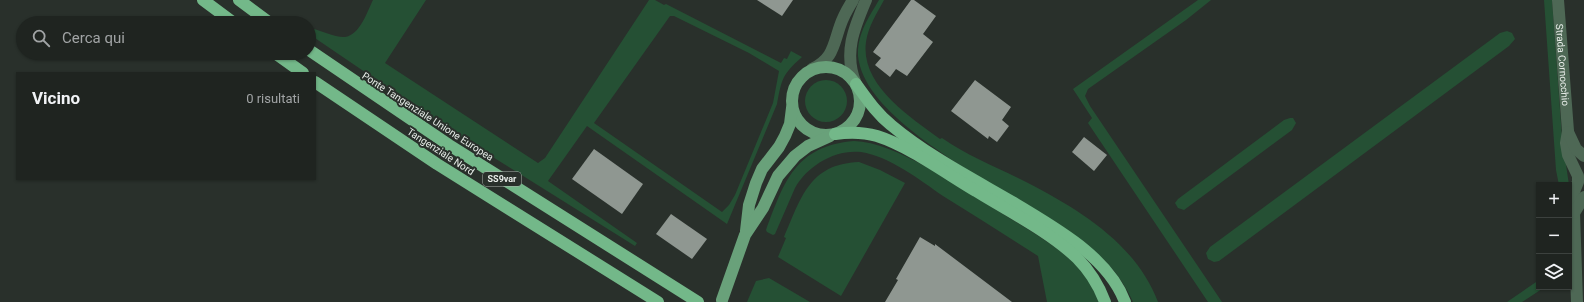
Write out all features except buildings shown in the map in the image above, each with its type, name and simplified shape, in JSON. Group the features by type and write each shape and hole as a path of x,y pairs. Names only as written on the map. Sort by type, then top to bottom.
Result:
{"highway":[{"path":"203,0 225,16"},
{"path":"239,0 261,16"},
{"name":"Ponte Tangenziale Unione Europea","path":"316,55 449,145 698,302"},
{"path":"285,60 302,72"},
{"name":"Tangenziale Nord","path":"316,83 437,164 658,302"},
{"path":"856,84 876,110 896,129 939,158 1049,224 1082,248 1112,278 1119,288 1125,302"},
{"path":"835,134 851,132 864,133 877,136 891,142 928,162 1047,234 1072,253 1083,264 1096,282 1105,302"}],"main road":[{"path":"722,300 745,235 749,205 756,183 762,169 779,146 790,124 792,96 795,85 802,76 812,69 822,66 839,69 849,75 856,84 860,100 859,112 850,126 808,146 786,166 774,182 762,208 745,235"},
{"path":"792,107 799,122 808,130 824,135 835,134"}],"street":[{"path":"812,69 823,63 831,54 843,19 853,0"},
{"path":"856,84 851,70 850,46 856,23 866,0"},
{"name":"Strada Cornocchio","path":"1558,0 1568,131 1566,143 1567,151 1569,159 1581,181"},
{"name":"Strada Cornocchio","path":"1568,131 1576,149 1584,156"},
{"path":"1578,302 1574,214 1571,199 1578,182 1581,181 1580,167 1584,163"},
{"path":"1574,214 1584,197"}],"green space":[{"path":"373,0 426,0 385,63 538,163 545,158 649,0 655,0 664,5 666,4 781,63 784,58 787,59 791,51 802,57 790,68 782,82 777,104 727,224 587,126 548,181 637,243 635,246 456,134 316,39 316,30 342,37 350,35 359,28","holes":["670,16 674,16 749,53 779,71 773,103 735,195 729,205 722,212 594,123"]},
{"path":"879,0 884,0 869,31 866,42 866,58 871,72 879,86 890,98 915,121 940,139 942,138 973,157 1048,193 1086,217 1121,246 1136,263 1148,281 1158,302 1133,302 1128,291 1114,271 1106,262 1080,240 964,168 925,141 892,114 869,85 858,56 859,40 868,19"},
{"path":"1198,0 1211,0 1186,20 1088,89 1085,96 1090,106 1222,302 1208,302 1088,123 1092,118 1073,89"},
{"path":"1544,0 1552,0 1562,137 1569,182 1558,182 1556,170"},
{"path":"1507,31 1512,33 1515,39 1509,46 1219,261 1214,262 1208,259 1206,253 1210,247 1500,33"},
{"path":"822,80 830,80 838,83 844,89 847,101 844,113 838,119 830,122 822,122 814,119 808,113 805,105 805,97 808,89 814,83"},
{"path":"1293,118 1296,123 1292,130 1184,210 1178,208 1175,203 1178,199 1284,120"},
{"path":"854,141 871,143 908,157 946,178 1038,236 1058,250 1081,270 1090,283 1099,302 1047,302 1038,256 893,163 872,154 861,152 841,153 832,156 814,166 800,180 795,188 775,234 773,235 767,232 766,230 779,197 786,182 795,169 805,159 818,150 834,144"},
{"path":"859,162 880,170 905,183 841,296 778,257 786,238 784,237 796,209 809,186 818,176 829,169 842,164"},
{"path":"769,278 810,302 747,302 756,281"},
{"path":"1536,282 1536,290 1540,290 1522,302 1507,302"}]}
